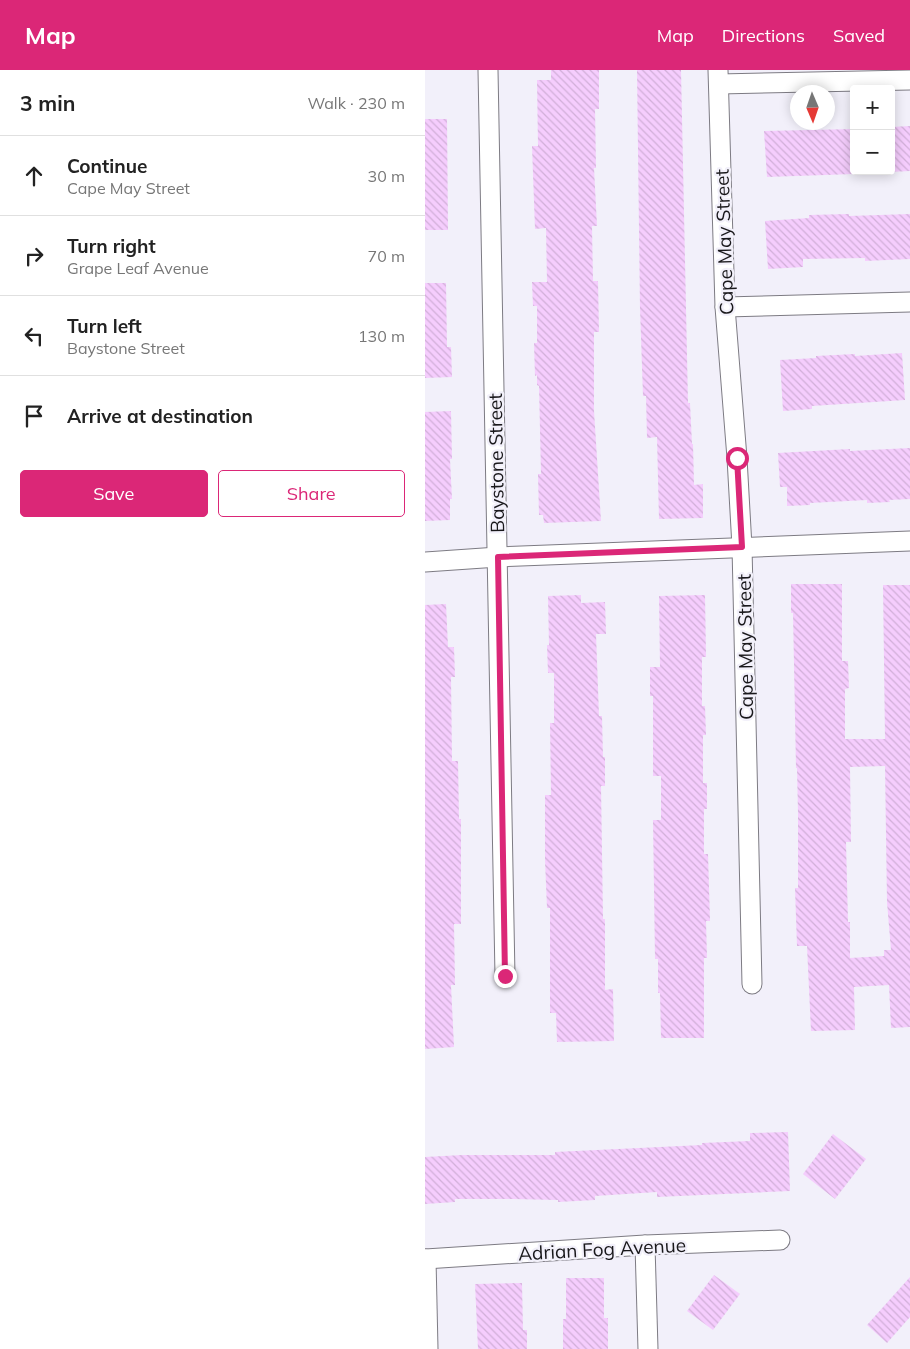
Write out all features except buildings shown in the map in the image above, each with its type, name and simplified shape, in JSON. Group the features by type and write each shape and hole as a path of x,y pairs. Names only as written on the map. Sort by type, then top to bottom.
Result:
{"street":[{"name":"Baystone Street","path":"488,70 505,976"},
{"path":"718,77 910,80"},
{"name":"Cape May Street","path":"718,77 725,307 742,547 753,984"},
{"path":"725,307 910,302"},
{"path":"425,562 498,557 910,540"},
{"name":"Adrian Fog Avenue","path":"426,1259 645,1245 780,1240"},
{"path":"645,1245 648,1349"},
{"path":"426,1259 428,1349"}],"route":[{"path":"505,976 498,557 742,547 737,458"}]}
